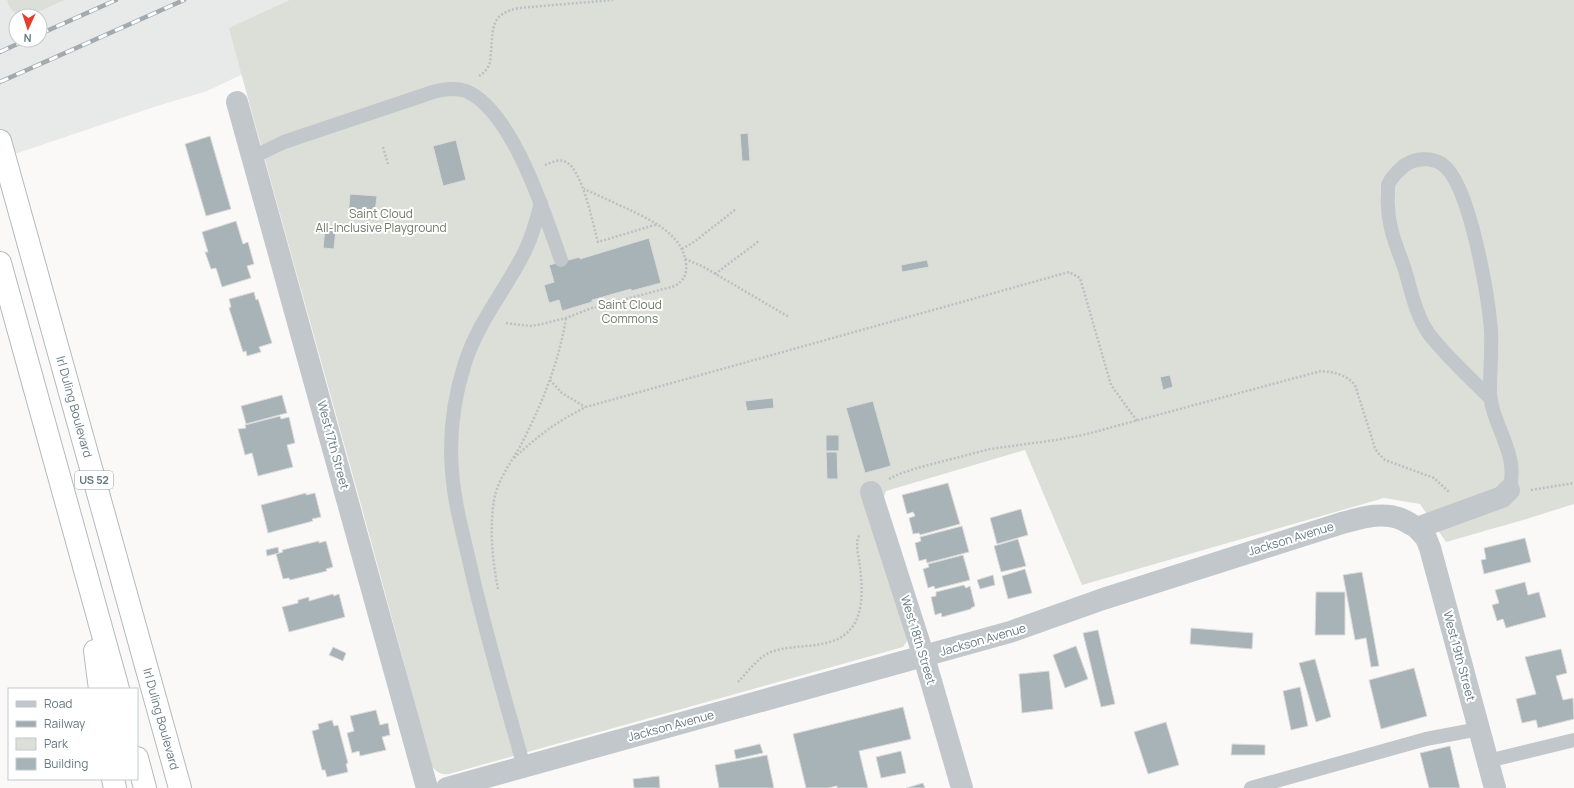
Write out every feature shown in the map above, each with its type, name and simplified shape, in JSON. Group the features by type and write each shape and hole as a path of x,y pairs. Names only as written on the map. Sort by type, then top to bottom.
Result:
{"highway":[{"name":"Irl Duling Boulevard","path":"0,141 180,788"},
{"name":"US 52","path":"0,263 118,688"},
{"path":"82,561 100,688"},
{"path":"138,762 145,788"}],"street":[{"name":"West 17th Street","path":"237,102 427,788"},
{"path":"1417,528 1502,496 1509,490"},
{"name":"West 18th Street","path":"873,498 924,657 962,788"},
{"name":"Jackson Avenue","path":"447,788 1010,632 1182,573 1368,516 1400,518 1417,528"},
{"name":"West 19th Street","path":"1417,528 1426,538 1430,548 1495,788"}],"lane":[{"path":"253,157 284,142 445,88 464,90 474,95 492,111 505,129 522,160 541,203 561,260"},
{"path":"1490,398 1446,353 1429,333 1416,309 1390,230 1387,206 1388,184 1398,171 1410,162 1426,158 1442,164 1454,177 1463,198 1485,283 1491,332 1490,398 1507,446 1511,474 1509,490"},
{"path":"524,767 484,628 456,500 451,470 454,412 459,383 465,361 481,327 524,252 534,228 541,203"},
{"path":"1251,788 1426,739 1480,729"},
{"path":"1488,761 1574,740"}],"path":[{"path":"464,90 488,68 490,63 494,24 499,15 508,10 519,8 613,0"},
{"path":"383,147 388,164"},
{"path":"543,166 558,161 568,162 584,189 587,206 598,242 658,224"},
{"path":"490,311 502,322 520,326 532,326 566,318 592,308 674,286 681,282 687,270 682,249 677,241 658,224 584,189"},
{"path":"682,249 694,242 736,209"},
{"path":"715,274 759,241"},
{"path":"685,259 702,266 789,317"},
{"path":"514,458 538,435 566,417 586,408 1069,272 1080,278 1111,385 1137,420"},
{"path":"499,594 493,558 492,522 496,493 543,399 558,356 566,318"},
{"path":"736,684 761,658 770,652 835,641 844,636 853,627 859,615 861,604 861,583 857,539 871,521 873,498 879,488 887,480 917,468 990,449 1056,440 1321,371 1337,373 1352,381 1355,385 1375,448 1381,457 1434,478 1454,497 1470,508"},
{"path":"550,380 562,393 586,408"},
{"path":"1509,490 1525,491 1574,483"}],"shaded area":[{"path":"0,0 400,0 207,91 157,106 0,159"}],"green space":[{"path":"7,0 64,0 47,8 10,8"},
{"name":"Saint Cloud Commons","path":"290,0 1574,0 1574,504 1446,542 1420,504 1384,498 1082,585 1025,450 886,491 873,529 907,635 907,641 903,647 449,774 440,773 430,763 381,579 229,28"}],"building":[{"path":"748,133 750,161 742,161 740,134"},
{"path":"210,136 231,209 206,216 185,144"},
{"path":"456,140 466,180 443,186 433,146"},
{"path":"350,194 377,196 374,221 348,218"},
{"path":"236,221 243,244 248,242 254,264 247,266 251,278 222,287 216,268 211,269 205,252 208,252 202,232"},
{"path":"325,228 336,229 334,249 323,248"},
{"path":"649,238 661,283 631,291 631,289 592,300 592,302 562,311 559,300 549,303 544,285 554,282 549,265 580,257 580,259"},
{"path":"927,260 929,267 902,272 901,265"},
{"path":"254,292 256,300 258,299 272,343 259,347 261,352 247,356 246,351 243,352 229,308 231,307 229,299"},
{"path":"1170,375 1173,387 1163,390 1160,377"},
{"path":"282,395 287,413 246,424 241,406"},
{"path":"773,398 774,408 747,411 745,401"},
{"path":"873,401 891,466 865,473 846,408"},
{"path":"280,416 281,419 289,417 295,443 287,445 293,467 258,476 252,453 245,455 238,429 246,428 245,425"},
{"path":"826,435 839,435 839,451 826,451"},
{"path":"826,452 837,452 838,479 827,479"},
{"path":"948,483 960,524 920,535 919,533 913,534 909,518 915,516 913,512 907,514 902,495"},
{"path":"306,493 306,495 315,493 321,517 312,519 313,521 268,533 261,505"},
{"path":"1021,509 1028,535 997,544 990,518"},
{"path":"962,526 969,552 927,563 926,559 919,561 915,543 921,541 920,537"},
{"path":"1525,538 1531,562 1484,574 1481,560 1486,559 1484,548"},
{"path":"1018,539 1026,566 1001,572 994,546"},
{"path":"319,541 319,543 326,541 333,567 326,569 327,571 290,580 289,578 283,579 276,554 283,552 282,550"},
{"path":"278,547 279,553 267,556 266,550"},
{"path":"963,555 970,580 935,589 934,586 928,588 923,569 929,567 928,564"},
{"path":"1025,569 1032,593 1008,599 1002,576"},
{"path":"1362,572 1379,666 1371,667 1366,638 1355,640 1343,575"},
{"path":"993,575 995,585 980,589 977,580"},
{"path":"1525,582 1528,595 1539,592 1546,617 1506,628 1503,619 1497,621 1492,605 1499,603 1495,590"},
{"path":"964,585 966,588 970,586 975,606 971,609 942,617 941,613 935,615 931,597 936,596 936,592"},
{"path":"1316,592 1345,592 1345,635 1315,635"},
{"path":"333,594 334,596 339,594 345,617 289,632 282,607 298,603 298,600 309,597 309,601"},
{"path":"1191,628 1253,633 1252,649 1190,644"},
{"path":"1098,630 1115,704 1101,707 1083,633"},
{"path":"1076,646 1088,679 1065,688 1053,655"},
{"path":"333,647 346,653 343,661 329,655"},
{"path":"1561,649 1567,673 1556,676 1563,700 1573,698 1574,719 1538,728 1536,720 1522,723 1516,699 1536,694 1525,657"},
{"path":"1315,659 1331,717 1316,722 1299,663"},
{"path":"1414,668 1427,716 1381,729 1369,680"},
{"path":"1049,671 1053,709 1022,713 1019,674"},
{"path":"1300,687 1308,726 1291,730 1283,691"},
{"path":"903,707 911,739 859,751 868,788 837,788 837,786 828,788 806,788 793,734"},
{"path":"376,710 380,725 388,723 390,735 382,737 386,750 360,756 359,751 352,753 347,733 354,731 350,716"},
{"path":"332,720 334,726 338,725 348,763 346,764 348,772 327,777 325,770 322,770 312,731 319,729 318,724"},
{"path":"1166,722 1179,765 1148,774 1134,732"},
{"path":"760,744 763,753 736,759 734,750"},
{"path":"1232,744 1265,745 1265,755 1231,755"},
{"path":"1450,746 1460,788 1429,788 1420,753"},
{"path":"901,751 906,773 881,778 876,757"},
{"path":"767,755 774,788 719,788 715,765"},
{"path":"659,776 660,788 634,788 633,779"},
{"path":"923,783 925,788 906,788"}],"railway":[{"path":"48,30 116,0"},
{"path":"0,82 184,0"},
{"path":"0,52 9,48"}],"park label":[{"name":"Saint Cloud All-Inclusive Playground","path":"381,221"}]}
